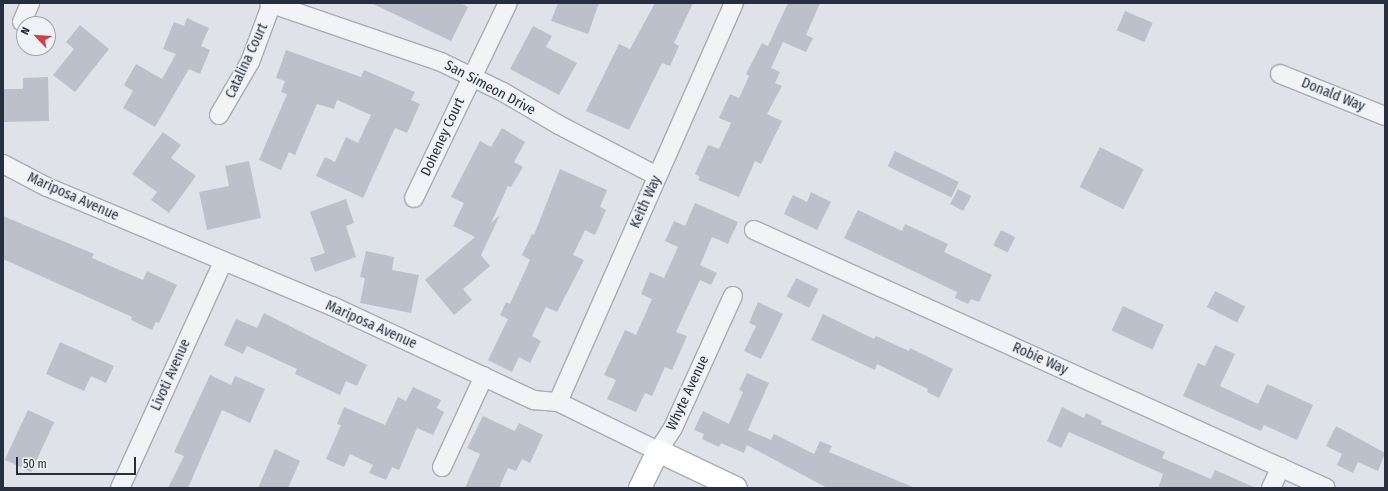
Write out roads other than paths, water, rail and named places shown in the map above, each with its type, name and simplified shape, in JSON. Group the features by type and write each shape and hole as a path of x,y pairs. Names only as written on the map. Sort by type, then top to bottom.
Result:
{"street":[{"path":"25,16 30,3"},
{"name":"San Simeon Drive","path":"271,3 441,62 472,76 657,176"},
{"name":"Catalina Court","path":"219,116 250,62 271,3"},
{"name":"Doheney Court","path":"414,198 508,3"},
{"name":"Keith Way","path":"558,402 734,3"},
{"name":"Donald Way","path":"1280,74 1385,116"},
{"name":"Mariposa Avenue","path":"3,164 46,187 223,262 332,306 534,400 558,402 736,488"},
{"name":"Robie Way","path":"754,230 1326,488"},
{"name":"Livoti Avenue","path":"120,488 223,262"},
{"name":"Whyte Avenue","path":"640,488 658,451 673,428 733,296"},
{"path":"442,468 484,376"},
{"path":"1271,488 1281,467"}]}
